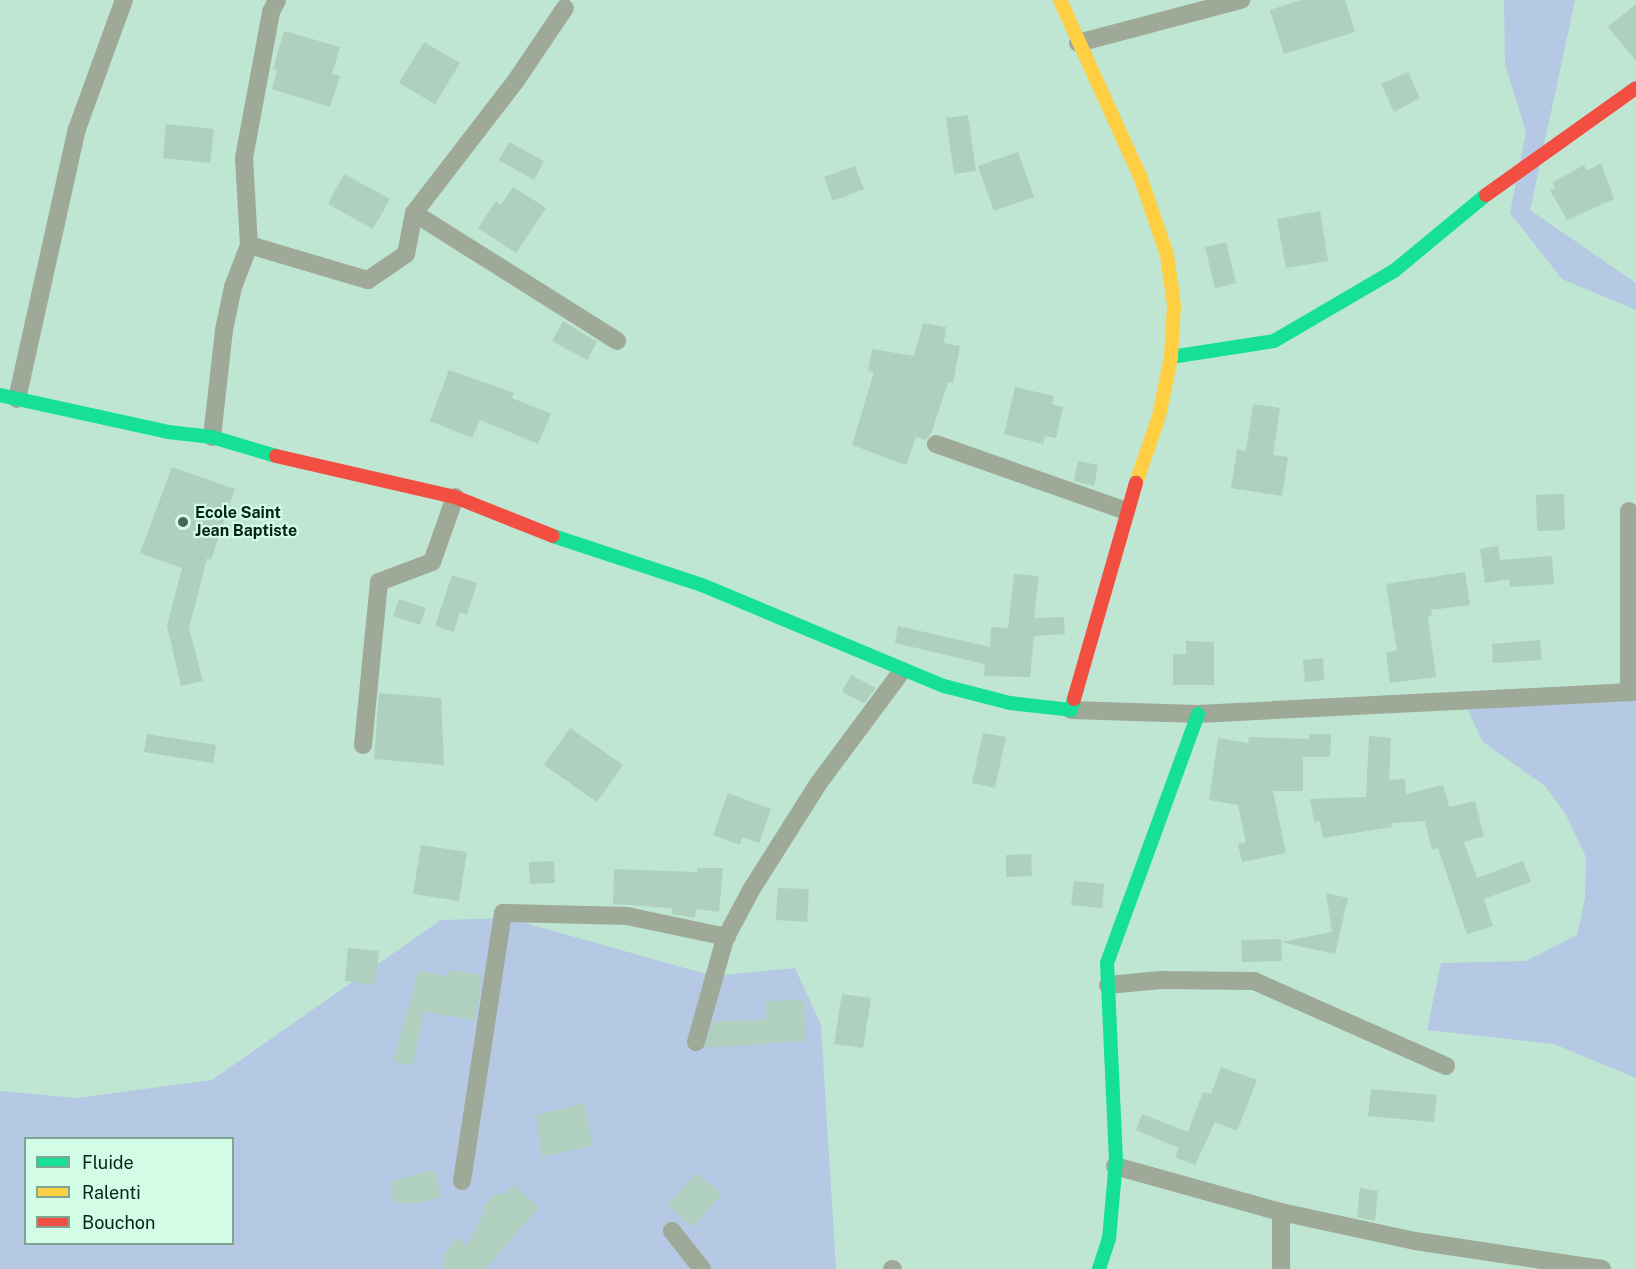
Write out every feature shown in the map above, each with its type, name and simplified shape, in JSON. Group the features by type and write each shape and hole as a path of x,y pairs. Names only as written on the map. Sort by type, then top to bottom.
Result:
{"street":[{"path":"124,0 77,129 8,397 168,432 212,437 298,463 455,497 542,532 702,585 902,671 1010,703 1071,710 1198,714 1633,692 1629,511"},
{"path":"212,437 224,330 233,287 249,244 244,158 271,12 277,0"},
{"path":"1060,0 1140,176 1167,255 1174,305 1172,357 1159,416 1126,512 1071,710"},
{"path":"1078,43 1241,0"},
{"path":"249,244 368,280 406,254 414,213 515,82 565,8"},
{"path":"1172,357 1274,341 1394,271 1505,179 1636,88"},
{"path":"414,213 616,340"},
{"path":"936,444 1126,512"},
{"path":"363,745 379,582 432,562 455,497"},
{"path":"696,1042 727,937 779,844 818,784 902,671"},
{"path":"1099,1269 1109,1239 1115,1166 1116,1116 1110,1066 1113,1025 1107,963 1117,930 1198,714"},
{"path":"462,1181 503,913 627,916 727,937"},
{"path":"1108,985 1161,980 1254,981 1446,1066"},
{"path":"1115,1166 1281,1212 1415,1241 1602,1269"},
{"path":"1281,1212 1281,1269"},
{"path":"672,1231 702,1269"}],"shaded area":[{"path":"1504,0 1575,0 1530,210 1636,283 1636,310 1562,279 1510,213 1526,132 1505,64"},
{"path":"1636,692 1636,1078 1554,1044 1427,1030 1441,963 1526,961 1577,935 1585,898 1586,857 1565,813 1545,786 1483,742 1462,698"},
{"path":"507,918 713,976 795,968 821,1025 836,1269 0,1269 0,1091 76,1098 212,1080 441,920"}],"building":[{"path":"1301,0 1345,0 1355,32 1284,54 1270,10"},
{"path":"1636,4 1636,61 1608,27"},
{"path":"284,31 340,47 332,74 340,76 330,107 272,89 277,70 273,69"},
{"path":"424,42 460,63 435,104 399,83"},
{"path":"1408,72 1420,98 1394,112 1381,84"},
{"path":"968,115 976,171 954,174 946,118"},
{"path":"166,124 214,129 210,163 163,158"},
{"path":"509,142 544,161 534,180 499,160"},
{"path":"1018,152 1034,197 994,211 978,166"},
{"path":"1601,163 1614,199 1567,220 1550,190 1555,188 1553,182 1584,165 1587,171"},
{"path":"855,166 864,189 833,201 824,177"},
{"path":"344,174 390,199 373,229 328,204"},
{"path":"513,187 546,208 516,253 478,228 496,201 501,205"},
{"path":"1320,211 1328,261 1286,268 1277,219"},
{"path":"1226,242 1236,283 1215,288 1205,247"},
{"path":"563,321 597,342 587,360 552,341"},
{"path":"923,323 946,327 944,343 960,346 953,383 948,382 931,434 926,440 916,437 906,465 852,445 874,372 868,371 872,349 914,356"},
{"path":"449,370 514,393 512,398 551,414 538,444 480,420 472,438 430,421"},
{"path":"1015,387 1054,396 1052,404 1063,407 1056,438 1045,436 1043,444 1004,434"},
{"path":"1253,404 1280,408 1273,455 1288,457 1282,496 1231,488 1237,449 1246,451"},
{"path":"1078,461 1098,465 1094,486 1074,481"},
{"path":"172,467 235,489 211,560 207,558 189,628 203,681 181,686 167,626 182,568 140,553"},
{"path":"1564,494 1565,530 1537,531 1536,495"},
{"path":"1498,546 1500,560 1552,556 1554,584 1510,587 1509,579 1485,583 1480,549"},
{"path":"1465,572 1470,605 1431,610 1432,615 1428,616 1436,677 1390,683 1386,652 1397,651 1386,584"},
{"path":"1014,574 1039,576 1034,618 1064,617 1065,634 1034,636 1030,677 984,676 985,664 895,643 898,626 990,647 991,627 1008,628"},
{"path":"452,575 477,583 467,615 460,612 454,632 435,626"},
{"path":"399,599 426,608 420,625 393,616"},
{"path":"1540,640 1542,660 1493,663 1492,644"},
{"path":"1186,641 1214,642 1214,685 1173,685 1173,654 1186,654"},
{"path":"1323,658 1324,680 1305,682 1303,660"},
{"path":"851,675 876,688 864,703 842,692"},
{"path":"379,693 441,698 444,765 374,759"},
{"path":"570,728 623,765 597,802 544,765"},
{"path":"983,733 1006,737 995,788 972,783"},
{"path":"147,734 216,745 213,763 144,752"},
{"path":"1309,734 1331,734 1330,757 1303,757 1303,791 1273,791 1286,853 1242,862 1238,844 1246,842 1238,805 1209,800 1218,738 1248,743 1249,737 1309,739"},
{"path":"1369,736 1391,738 1389,780 1405,779 1406,794 1443,785 1449,807 1475,801 1484,836 1464,842 1477,878 1523,861 1531,882 1484,899 1493,926 1467,934 1438,848 1432,850 1425,821 1391,823 1392,827 1323,838 1320,821 1314,822 1310,799 1366,797"},
{"path":"728,793 771,809 759,843 742,837 740,845 713,835"},
{"path":"421,845 467,852 459,901 413,894"},
{"path":"1031,854 1032,876 1006,877 1006,855"},
{"path":"554,861 555,883 530,884 529,862"},
{"path":"698,868 723,868 719,912 696,909 695,918 672,914 672,908 613,904 614,869 697,872"},
{"path":"1074,881 1104,884 1102,908 1071,905"},
{"path":"778,888 809,889 807,922 776,920"},
{"path":"1326,893 1348,898 1335,954 1281,942 1332,932"},
{"path":"1281,939 1282,961 1242,962 1241,940"},
{"path":"348,948 379,951 375,985 345,981"},
{"path":"419,970 448,977 449,970 482,975 475,1020 424,1012 413,1065 393,1062"},
{"path":"842,994 871,998 863,1048 834,1044"},
{"path":"804,1000 806,1041 705,1048 713,1021 766,1020 766,1001"},
{"path":"1221,1067 1257,1080 1237,1131 1215,1122 1195,1165 1175,1157 1179,1148 1136,1130 1142,1114 1188,1132 1203,1092 1211,1094"},
{"path":"1371,1089 1437,1095 1434,1122 1368,1116"},
{"path":"584,1103 593,1146 542,1157 536,1115"},
{"path":"434,1170 441,1197 416,1204 393,1202 391,1181"},
{"path":"697,1173 722,1195 692,1227 667,1205"},
{"path":"513,1184 538,1208 485,1269 443,1269 444,1254 457,1237 467,1246 485,1211 481,1208 497,1193 505,1195"},
{"path":"1360,1188 1378,1191 1375,1221 1357,1217"}],"traffic: fast":[{"path":"1171,357 1274,341 1394,271 1486,195"},
{"path":"0,395 168,432 212,437 276,456"},
{"path":"553,536 702,585 944,686 1010,703 1071,710 1074,699"},
{"path":"1099,1269 1109,1239 1116,1161 1107,963 1198,714"}],"traffic: slow":[{"path":"1060,0 1140,176 1167,255 1174,305 1171,357 1159,416 1136,483"}],"traffic: jam":[{"path":"1486,195 1636,88"},
{"path":"276,456 455,497 553,536"},
{"path":"1074,699 1136,483"}],"place":[{"name":"Ecole Saint Jean Baptiste","path":"183,522"}]}
